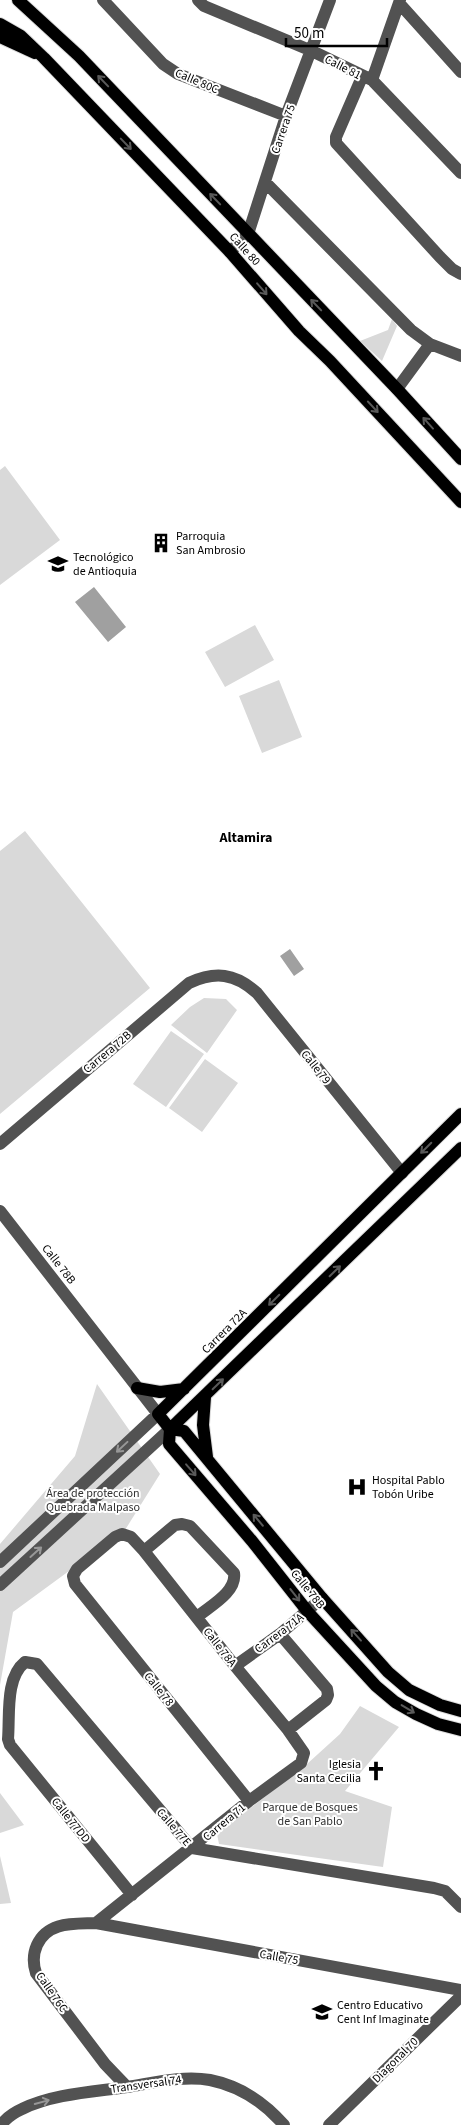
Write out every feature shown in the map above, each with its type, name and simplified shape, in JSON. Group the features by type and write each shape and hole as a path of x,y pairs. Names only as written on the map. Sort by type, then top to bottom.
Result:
{"main road":[{"name":"Calle 80","path":"18,0 79,56 397,389 461,459"},
{"name":"Calle 80","path":"0,24 21,36 44,58 230,252 299,331 330,361 461,502"},
{"path":"0,37 44,58"},
{"name":"Carrera 72A","path":"158,1414 461,1114"},
{"path":"170,1429 461,1148"},
{"path":"137,1388 160,1392 184,1390"},
{"path":"205,1397 203,1425 208,1460"},
{"name":"Calle 78B","path":"158,1414 170,1429 184,1431 322,1598 388,1672 409,1690 440,1706 461,1711"},
{"name":"Calle 78B","path":"170,1429 168,1444 252,1541 308,1612 376,1686 389,1697 416,1714 438,1724 461,1730"},
{"path":"252,1541 276,1558 289,1557"}],"street":[{"name":"Calle 80C","path":"103,0 163,64 178,74 286,116"},
{"name":"Calle 81","path":"198,0 204,6 312,51 367,79 461,174"},
{"name":"Carrera 75","path":"230,252 248,234 286,116 330,0"},
{"path":"461,72 399,2 367,79 336,141 440,258 461,274"},
{"path":"265,182 411,330 430,344 461,356"},
{"path":"397,389 430,344"},
{"name":"Carrera 72B","path":"0,1144 189,984 204,976 221,975"},
{"name":"Calle 79","path":"221,975 236,978 257,993 402,1173"},
{"name":"Calle 78B","path":"0,1211 158,1414"},
{"name":"Carrera 72A","path":"0,1562 158,1414"},
{"path":"0,1585 170,1429"},
{"path":"144,1551 175,1525 182,1524 190,1526 234,1572 235,1579 231,1588 197,1617"},
{"name":"Calle 78A","path":"73,1576 77,1569 115,1537 122,1534 131,1537 288,1730 304,1753 304,1758"},
{"name":"Calle 78","path":"73,1576 75,1584 249,1801"},
{"name":"Carrera 71A","path":"235,1666 280,1634 308,1612 322,1598"},
{"path":"280,1634 327,1689 328,1695 326,1700 288,1730"},
{"name":"Calle 77DD","path":"37,1664 25,1662 17,1669 12,1683 8,1739 10,1745 132,1895"},
{"name":"Calle 77E","path":"37,1664 192,1848 434,1888 445,1891 461,1907"},
{"name":"Carrera 71","path":"96,1923 249,1801 301,1763 304,1758"},
{"name":"Calle 75","path":"96,1923 461,1990"},
{"name":"Calle 76C","path":"96,1923 68,1924 50,1930 41,1938 36,1948 34,1968 39,1978 99,2056 127,2087"},
{"name":"Diagonal 70","path":"329,2125 461,1996"},
{"name":"Transversal 74","path":"1,2125 11,2115 34,2104 87,2092 198,2078 220,2082 250,2095 264,2104 284,2125"}],"green space":[{"path":"392,319 397,326 382,361 360,341 388,330"},
{"path":"5,466 60,540 0,585 0,470"},
{"path":"255,625 274,660 225,687 205,652"},
{"path":"279,680 302,737 262,753 239,696"},
{"path":"25,831 150,988 0,1114 0,851"},
{"path":"204,998 226,999 237,1010 207,1053 171,1025 190,1007"},
{"path":"171,1031 204,1054 166,1107 133,1084"},
{"path":"205,1059 238,1083 202,1132 169,1108"},
{"name":"Área de protección Quebrada Malpaso","path":"97,1384 160,1474 125,1530 13,1612 0,1685 0,1544 75,1456"},
{"name":"Parque de Bosques de San Pablo","path":"360,1706 399,1727 345,1791 392,1807 383,1867 219,1844 217,1834 307,1764 340,1734"},
{"path":"0,1793 24,1825 0,1833"},
{"path":"0,1856 11,1903 0,1904"}],"shaded area":[{"path":"94,587 126,627 108,642 75,602"},
{"path":"290,949 304,969 294,976 280,956"}],"place":[{"name":"Parroquia San Ambrosio","path":"161,543"},
{"name":"Tecnológico de Antioquia","path":"58,564"},
{"name":"Hospital Pablo Tobón Uribe","path":"357,1487"},
{"name":"Iglesia Santa Cecilia","path":"376,1771"},
{"name":"Centro Educativo Cent Inf Imaginate","path":"322,2012"}],"district":[{"name":"Altamira","path":"246,837"}]}
